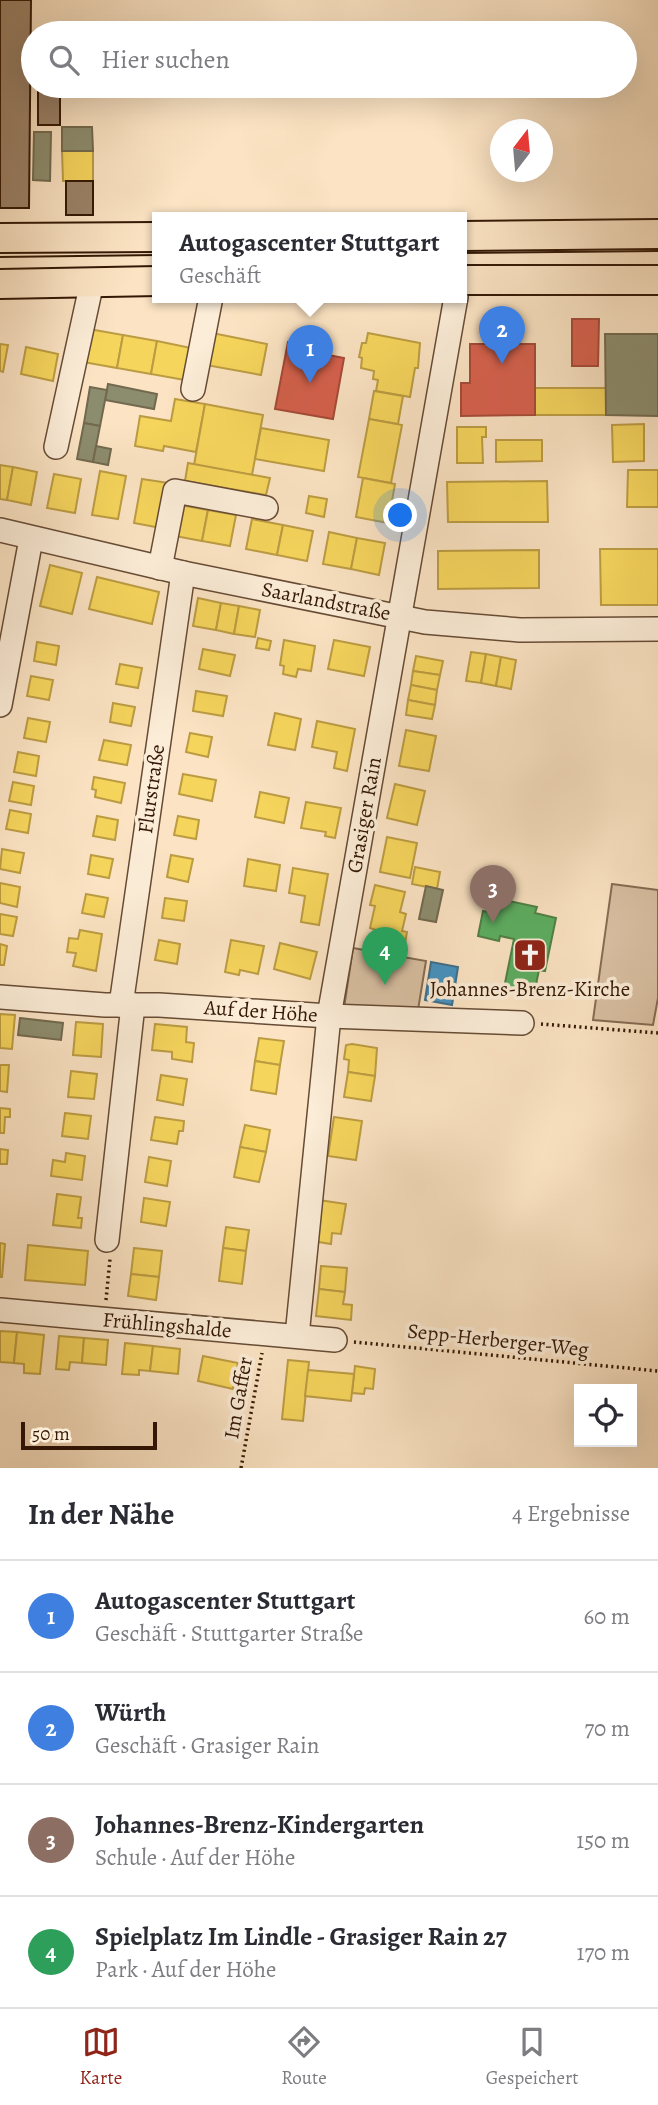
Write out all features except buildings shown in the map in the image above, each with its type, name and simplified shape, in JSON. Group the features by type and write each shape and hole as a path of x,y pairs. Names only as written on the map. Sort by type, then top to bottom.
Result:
{"main road":[{"path":"468,236 658,234"},
{"path":"0,238 152,237"},
{"path":"467,279 658,280"},
{"path":"0,284 152,281"}],"street":[{"path":"55,447 92,282"},
{"path":"193,388 210,303"},
{"name":"Grasiger Rain","path":"298,1336 329,1016 455,303"},
{"name":"Flurstraße","path":"107,1240 127,1005 172,570 175,491 266,508"},
{"name":"Saarlandstraße","path":"0,530 172,570 425,622 506,630 658,629"},
{"path":"0,705 30,539"},
{"name":"Auf der Höhe","path":"0,997 329,1016 522,1023"},
{"name":"Frühlingshalde","path":"0,1310 335,1340"}],"path":[{"path":"522,1023 658,1033"},
{"path":"104,1320 111,1253 107,1240"},
{"name":"Im Gaffer","path":"241,1468 266,1334"},
{"name":"Sepp-Herberger-Weg","path":"335,1340 658,1371"}],"shaded area":[{"path":"612,884 658,890 658,998 653,1025 593,1020"},
{"path":"353,948 426,961 418,1010 344,1008"}],"tram line":[{"path":"467,253 658,251"},
{"path":"0,257 152,255"}],"place":[{"name":"Würth","path":"502,364"},
{"name":"Autogascenter Stuttgart","path":"310,383"},
{"name":"Johannes-Brenz-Kindergarten","path":"493,923"},
{"name":"Johannes-Brenz-Kirche","path":"530,955"},
{"name":"Spielplatz Im Lindle - Grasiger Rain 27","path":"385,985"}]}
